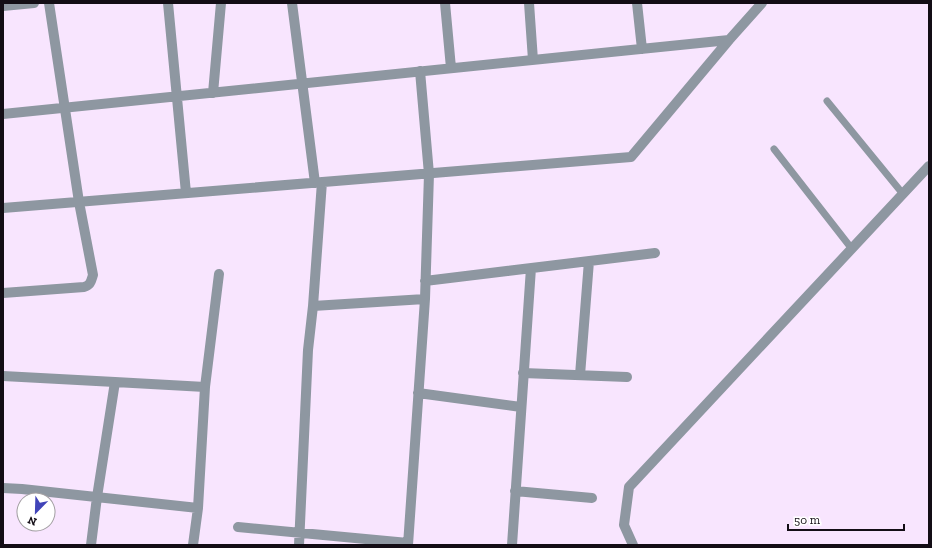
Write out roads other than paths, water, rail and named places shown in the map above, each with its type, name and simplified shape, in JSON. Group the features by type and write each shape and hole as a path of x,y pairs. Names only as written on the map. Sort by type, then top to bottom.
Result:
{"street":[{"path":"3,6 34,3"},
{"path":"3,293 84,287 88,286 93,276 79,202 49,3"},
{"path":"168,3 186,193"},
{"path":"213,93 221,3"},
{"path":"292,3 302,83 319,182 313,306 308,350 299,545"},
{"path":"445,3 451,68"},
{"path":"528,3 533,60"},
{"path":"637,3 642,49"},
{"path":"3,208 631,157 762,3"},
{"path":"3,114 729,40"},
{"path":"238,527 408,544 425,299 428,174 420,71"},
{"path":"633,545 624,525 629,487 929,166"},
{"path":"425,281 654,253"},
{"path":"580,375 588,261"},
{"path":"512,545 531,268"},
{"path":"193,545 198,508 205,387 219,274"},
{"path":"313,306 425,299"},
{"path":"524,373 627,377"},
{"path":"3,376 205,387"},
{"path":"91,545 115,382"},
{"path":"418,393 521,407"},
{"path":"3,488 198,508"},
{"path":"515,491 592,498"}],"lane":[{"path":"827,101 903,194"},
{"path":"774,149 852,249"}]}
